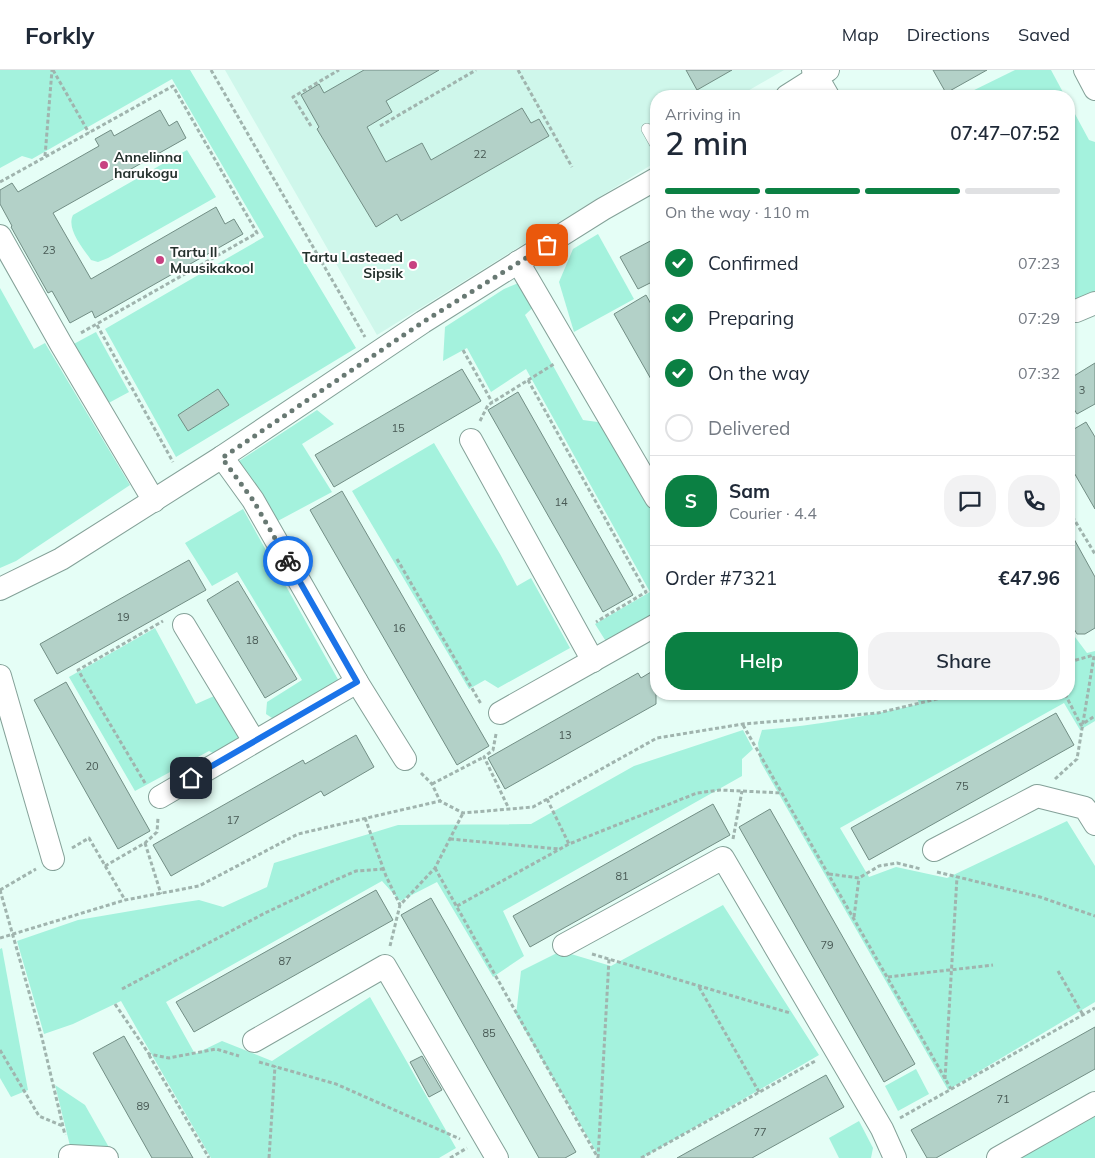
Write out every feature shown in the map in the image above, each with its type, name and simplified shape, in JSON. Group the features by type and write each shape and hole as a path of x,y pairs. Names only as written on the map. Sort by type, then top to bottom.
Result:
{"street":[{"path":"1085,70 1095,89"},
{"path":"799,90 822,78"},
{"path":"0,589 61,559 154,501 518,262 650,183"},
{"path":"0,236 60,344 154,501"},
{"path":"518,262 650,488"},
{"path":"471,440 593,661"},
{"path":"222,458 253,500 357,682 405,760"},
{"path":"184,625 254,741"},
{"path":"491,709 593,661 650,628"},
{"path":"0,676 53,859"},
{"path":"160,802 254,741 357,682"},
{"path":"930,864 1037,796 1085,808 1095,824"},
{"path":"564,945 723,858 882,1129 896,1158"},
{"path":"251,1053 385,966 497,1158"},
{"path":"998,1158 1095,1103"},
{"path":"70,1157 107,1158"}],"lane":[{"path":"647,129 650,134"}],"path":[{"path":"52,70 89,132"},
{"path":"45,157 52,70"},
{"path":"211,70 376,355"},
{"path":"311,126 293,97 340,70"},
{"path":"380,126 476,70"},
{"path":"518,70 572,167"},
{"path":"458,74 461,78"},
{"path":"0,182 172,86 257,233 97,325 60,344"},
{"path":"386,116 388,121"},
{"path":"97,325 184,480"},
{"path":"463,350 492,402"},
{"path":"471,440 488,405 572,354"},
{"path":"528,380 646,592 578,633"},
{"path":"1075,521 1095,554"},
{"path":"396,559 491,709 493,750 484,757 432,784"},
{"path":"105,866 145,843 158,832 160,802 78,670 177,613 184,625"},
{"path":"1037,796 1076,759 1094,655 1075,660"},
{"path":"405,760 432,784 440,801 464,813 533,807 657,738 743,724 878,713 933,700"},
{"path":"1068,700 1081,725"},
{"path":"1081,725 1095,716"},
{"path":"743,724 951,1089"},
{"path":"484,757 509,809"},
{"path":"457,906 570,844 697,793 720,790 782,793"},
{"path":"723,858 734,836 742,791"},
{"path":"547,799 570,844"},
{"path":"0,938 125,900 199,886 298,834 440,801"},
{"path":"385,966 400,905 435,868 464,813"},
{"path":"365,818 400,905"},
{"path":"450,839 560,849"},
{"path":"145,843 162,894"},
{"path":"829,874 859,878 879,866 897,863 930,864 957,877 1040,897 1095,916"},
{"path":"435,868 598,1158"},
{"path":"122,989 265,913 333,880 356,871 384,869"},
{"path":"946,1080 957,877"},
{"path":"854,919 859,878"},
{"path":"0,890 42,1038 70,1157"},
{"path":"564,945 819,1022"},
{"path":"598,1158 609,959"},
{"path":"888,977 993,965"},
{"path":"1058,971 1083,1015"},
{"path":"699,987 759,1092"},
{"path":"115,1004 149,1054 209,1158"},
{"path":"882,1129 1095,1008"},
{"path":"149,1054 169,1058 216,1049 251,1053 274,1066 336,1084 473,1145 450,1158"},
{"path":"0,1050 39,1116 63,1126"},
{"path":"640,1158 835,1050"},
{"path":"269,1158 274,1066"}],"shaded area":[{"name":"Tartu Lasteaed Sipsik","path":"225,70 784,70 749,90 650,90 650,166 377,335"}],"green space":[{"path":"0,70 190,70 356,348 176,457 105,329 264,237 172,79 32,159 22,156 0,168"},
{"path":"1015,70 1051,70 1062,90 974,90"},
{"path":"1075,114 1089,140 1095,142 1095,291 1075,303"},
{"path":"187,150 216,197 108,258 98,262 91,260 74,232 71,220 73,215"},
{"path":"598,234 634,299 574,332 559,282 573,249"},
{"path":"521,282 542,299 525,315 583,420 605,423 650,502 650,592 526,369 491,392 467,348 443,361 445,327 504,289"},
{"path":"0,288 34,349 45,343 130,485 16,561 0,568"},
{"path":"96,332 129,392 103,406 70,346"},
{"path":"317,410 334,424 302,444 332,492 274,523 265,500 239,461"},
{"path":"434,443 517,586 531,578 570,648 498,688 485,680 469,689 352,491"},
{"path":"243,509 340,683 278,722 266,714 267,702 302,680 237,572 212,586 185,543"},
{"path":"650,592 650,618 607,643 595,624"},
{"path":"155,628 196,704 221,693 254,749 230,762 209,751 135,791 69,677"},
{"path":"1075,637 1087,653 1095,651 1095,721 1080,730 1064,703 840,828 869,877 896,867 947,878 1067,821 1095,866 1095,1002 948,1090 760,761 758,743 762,730 841,720 919,704 918,700 1075,700"},
{"path":"743,730 753,749 742,759 742,776 503,911 524,956 493,977 437,882 400,901 382,881 166,1002 195,1054 222,1041 272,1061 370,997 456,1148 439,1158 211,1158 121,1001 73,1024 44,1034 17,941 78,920 166,905 199,900 223,907 267,887 274,863 398,825 531,824 634,766"},
{"path":"723,905 819,1055 642,1158 600,1158 516,1015 521,971 561,951 611,966"},
{"path":"2,948 28,1090 11,1097 0,1078 0,949"},
{"path":"916,1069 929,1094 898,1111 885,1086"},
{"path":"55,1085 85,1105 115,1158 73,1158"},
{"path":"1095,1115 1095,1158 1013,1158"},
{"path":"859,1121 873,1148 871,1158 839,1158 829,1138"}],"building":[{"path":"364,70 439,70 386,101 392,112 367,127 386,162 422,143 431,160 522,108 531,123 539,119 549,136 401,221 397,214 376,227 317,129 319,127 301,95 319,84 324,93"},
{"path":"686,70 732,70 697,90"},
{"path":"933,70 987,70 951,90 944,90"},
{"path":"160,110 169,126 177,121 186,138 53,213 91,279 216,207 225,224 234,219 243,234 95,318 92,311 70,323 52,291 48,293 11,227 0,204 0,190 12,183 18,192 99,146 95,139 111,130 114,136"},
{"path":"650,241 650,283 638,289 620,257"},
{"path":"646,295 650,302 650,377 614,314"},
{"path":"1095,363 1095,404 1077,414 1075,411 1075,375"},
{"path":"462,369 481,401 334,487 315,455"},
{"path":"218,389 229,405 188,431 178,415"},
{"path":"518,392 633,595 603,612 488,410"},
{"path":"1086,422 1095,437 1095,509 1075,474 1075,428"},
{"path":"342,491 489,746 457,765 310,510"},
{"path":"1075,541 1095,577 1095,628 1085,634 1077,634 1075,630"},
{"path":"189,560 206,590 57,674 40,644"},
{"path":"238,581 297,679 265,698 207,600"},
{"path":"638,673 641,678 650,673 650,700 656,700 656,704 505,789 488,758"},
{"path":"66,682 150,831 118,849 34,700"},
{"path":"1056,713 1074,745 869,860 851,828"},
{"path":"356,735 374,767 324,796 321,791 171,876 153,845 303,760 305,764"},
{"path":"713,804 730,835 530,947 513,916"},
{"path":"770,809 915,1064 884,1082 739,827"},
{"path":"376,890 393,920 194,1032 176,1002"},
{"path":"431,898 576,1152 565,1158 539,1158 401,915"},
{"path":"1095,1027 1095,1069 936,1158 927,1158 911,1130"},
{"path":"124,1036 193,1158 152,1158 93,1053"},
{"path":"422,1056 442,1090 429,1097 410,1062"},
{"path":"826,1075 844,1107 752,1158 677,1158"}],"way so far":[{"path":"288,561 253,500 222,458 423,322 547,245"}],"place":[{"name":"Annelinna harukogu","path":"104,165"},
{"name":"Tartu II Muusikakool","path":"160,260"},
{"name":"Tartu Lasteaed Sipsik","path":"413,265"}],"route":[{"path":"191,778 357,682 288,561"}]}
